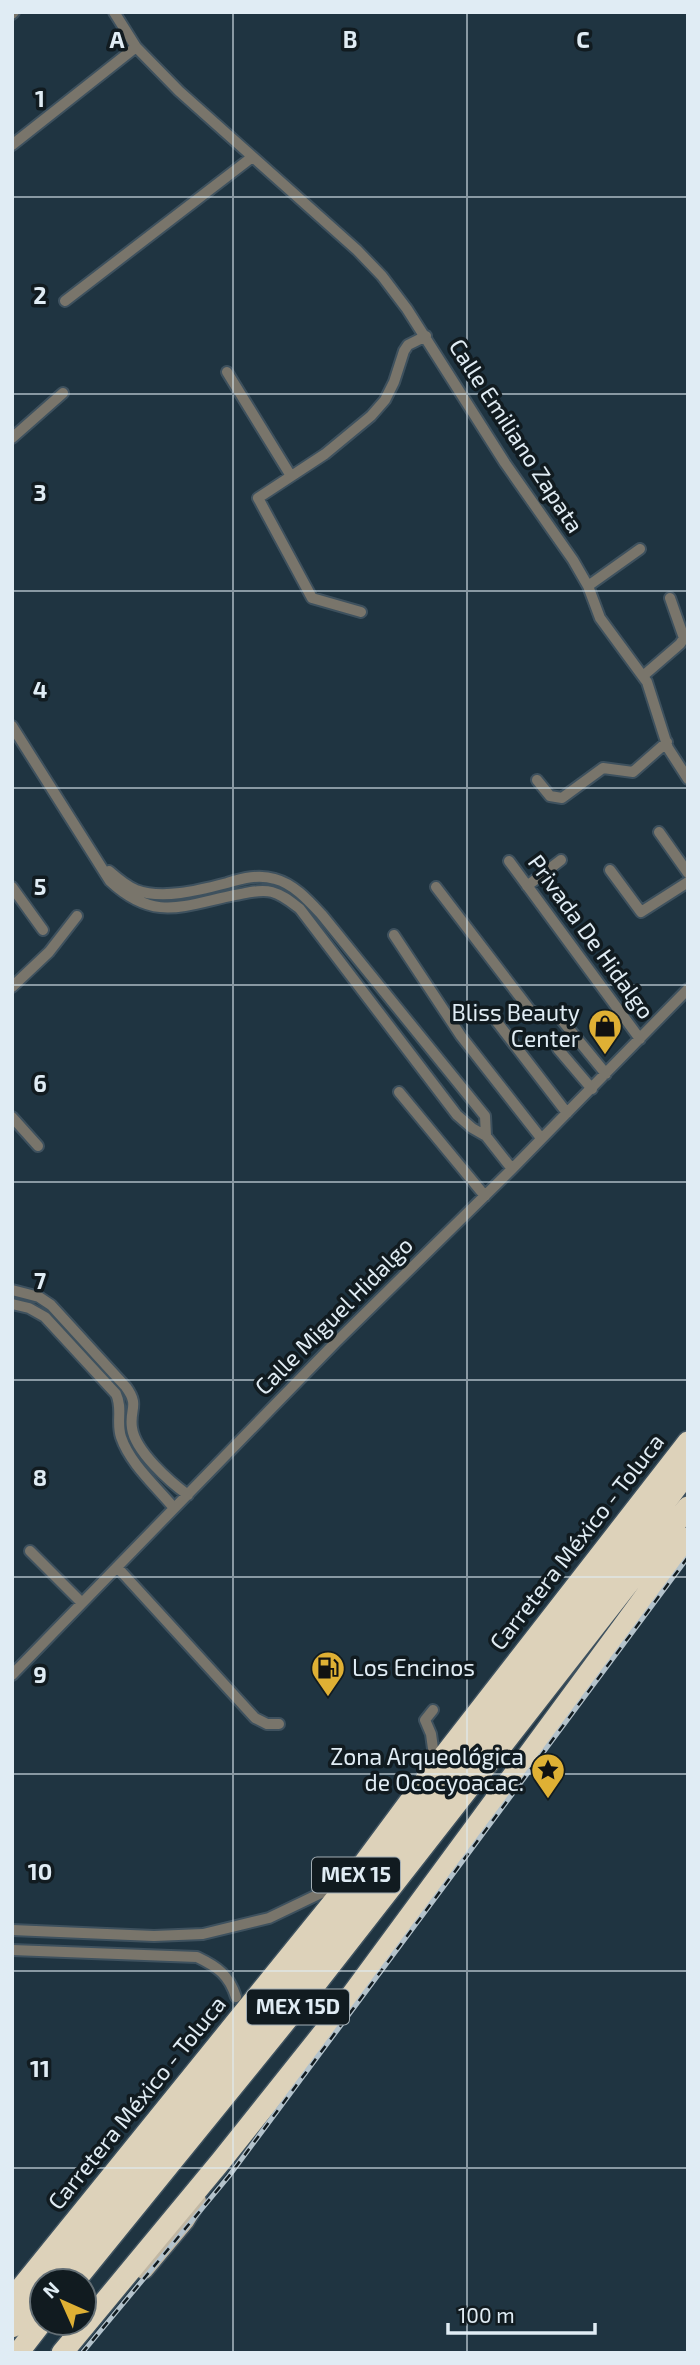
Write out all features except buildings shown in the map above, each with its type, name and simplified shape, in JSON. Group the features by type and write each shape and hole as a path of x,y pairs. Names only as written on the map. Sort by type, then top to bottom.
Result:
{"highway":[{"name":"Carretera México - Toluca","path":"12,2299 356,1874 436,1766 688,1442"},
{"name":"MEX 15D","path":"61,2267 236,2052 688,1472"},
{"name":"MEX 15D","path":"86,2267 315,1986 688,1507"},
{"name":"MEX 15","path":"62,2353 221,2161 348,2000 688,1538"},
{"path":"98,2273 257,2074 315,1986"},
{"path":"230,2030 236,1997"},
{"path":"12,2279 72,2205 101,2189"},
{"path":"12,2327 28,2308"},
{"path":"18,2353 30,2337"},
{"path":"35,2353 48,2337"}],"main road":[{"path":"74,2353 185,2221 221,2161"}],"street":[{"name":"Calle Emiliano Zapata","path":"114,12 136,47 179,92 251,158 292,191 382,276 426,336 505,463 573,560 600,618 643,676 654,698 671,753 688,779"},
{"path":"12,145 136,47"},
{"path":"65,301 251,158"},
{"path":"361,612 312,598 259,502 260,495 325,454 371,416 385,400 408,345 426,336"},
{"path":"227,372 291,476"},
{"path":"12,438 62,393"},
{"path":"587,586 640,549"},
{"path":"643,676 684,638 670,598"},
{"path":"12,726 110,881 126,896 154,908 171,908 257,891"},
{"path":"537,780 550,796 562,798 603,768 633,772 667,742"},
{"path":"659,832 688,873"},
{"path":"527,886 561,860"},
{"name":"Privada De Hidalgo","path":"509,861 640,1039"},
{"path":"99,863 135,890 154,894 188,892 246,877 278,879 297,890 485,1116 486,1136"},
{"path":"610,870 641,912 688,882"},
{"path":"223,884 272,892 300,909 457,1115 486,1136 512,1170"},
{"path":"12,887 43,929"},
{"path":"436,887 530,1010 537,1014 555,1014 561,1019 606,1074"},
{"path":"12,987 49,952 77,916"},
{"path":"394,934 461,1036 541,1138"},
{"name":"Calle Miguel Hidalgo","path":"12,1675 335,1343 512,1170 688,989"},
{"path":"496,1022 567,1113"},
{"path":"558,1049 592,1089"},
{"path":"399,1093 485,1196"},
{"path":"12,1117 38,1146"},
{"path":"174,1508 134,1459 121,1437 121,1409 116,1394 45,1317 29,1308 13,1304 15,1290 39,1297 51,1305 126,1387 134,1400 131,1427 144,1451 170,1481 187,1495"},
{"path":"134,1459 144,1451"},
{"path":"160,1491 170,1481"},
{"path":"30,1551 82,1603"},
{"path":"117,1567 255,1718 267,1724 279,1724"},
{"path":"433,1710 425,1720 431,1734 436,1766"},
{"path":"12,1930 154,1936 203,1934 269,1918 356,1874"},
{"path":"12,1950 197,1957 211,1964 231,1982 236,1997"}],"railway":[{"path":"82,2353 229,2176 688,1557"}],"place":[{"name":"Bliss Beauty Center","path":"605,1056"},
{"name":"Los Encinos","path":"328,1698"},
{"name":"Zona Arqueológica de Ococyoacac.","path":"548,1800"}]}
